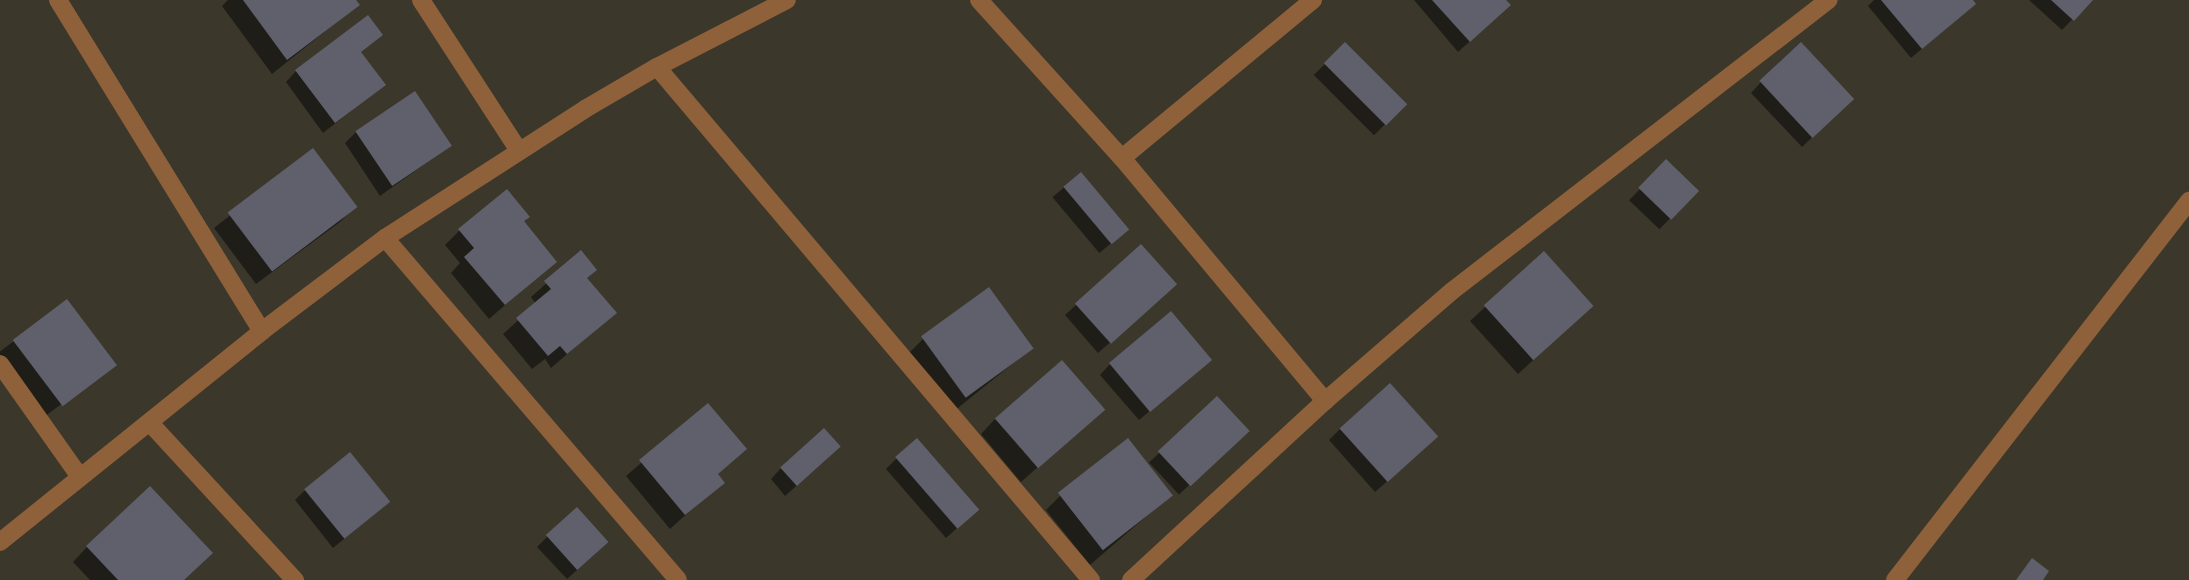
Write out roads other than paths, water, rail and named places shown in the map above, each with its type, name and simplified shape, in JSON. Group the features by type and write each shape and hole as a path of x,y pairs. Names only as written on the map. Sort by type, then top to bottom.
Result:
{"street":[{"path":"58,0 262,331"},
{"path":"421,0 519,151"},
{"path":"0,542 262,331 385,239 519,151 657,68 787,0"},
{"path":"979,0 1122,158 1325,401"},
{"path":"1122,158 1313,0"},
{"path":"1131,580 1325,401 1452,291 1829,0"},
{"path":"657,68 1091,580"},
{"path":"1895,580 2189,201"},
{"path":"385,239 678,580"},
{"path":"0,364 80,477"},
{"path":"150,423 295,580"}]}
